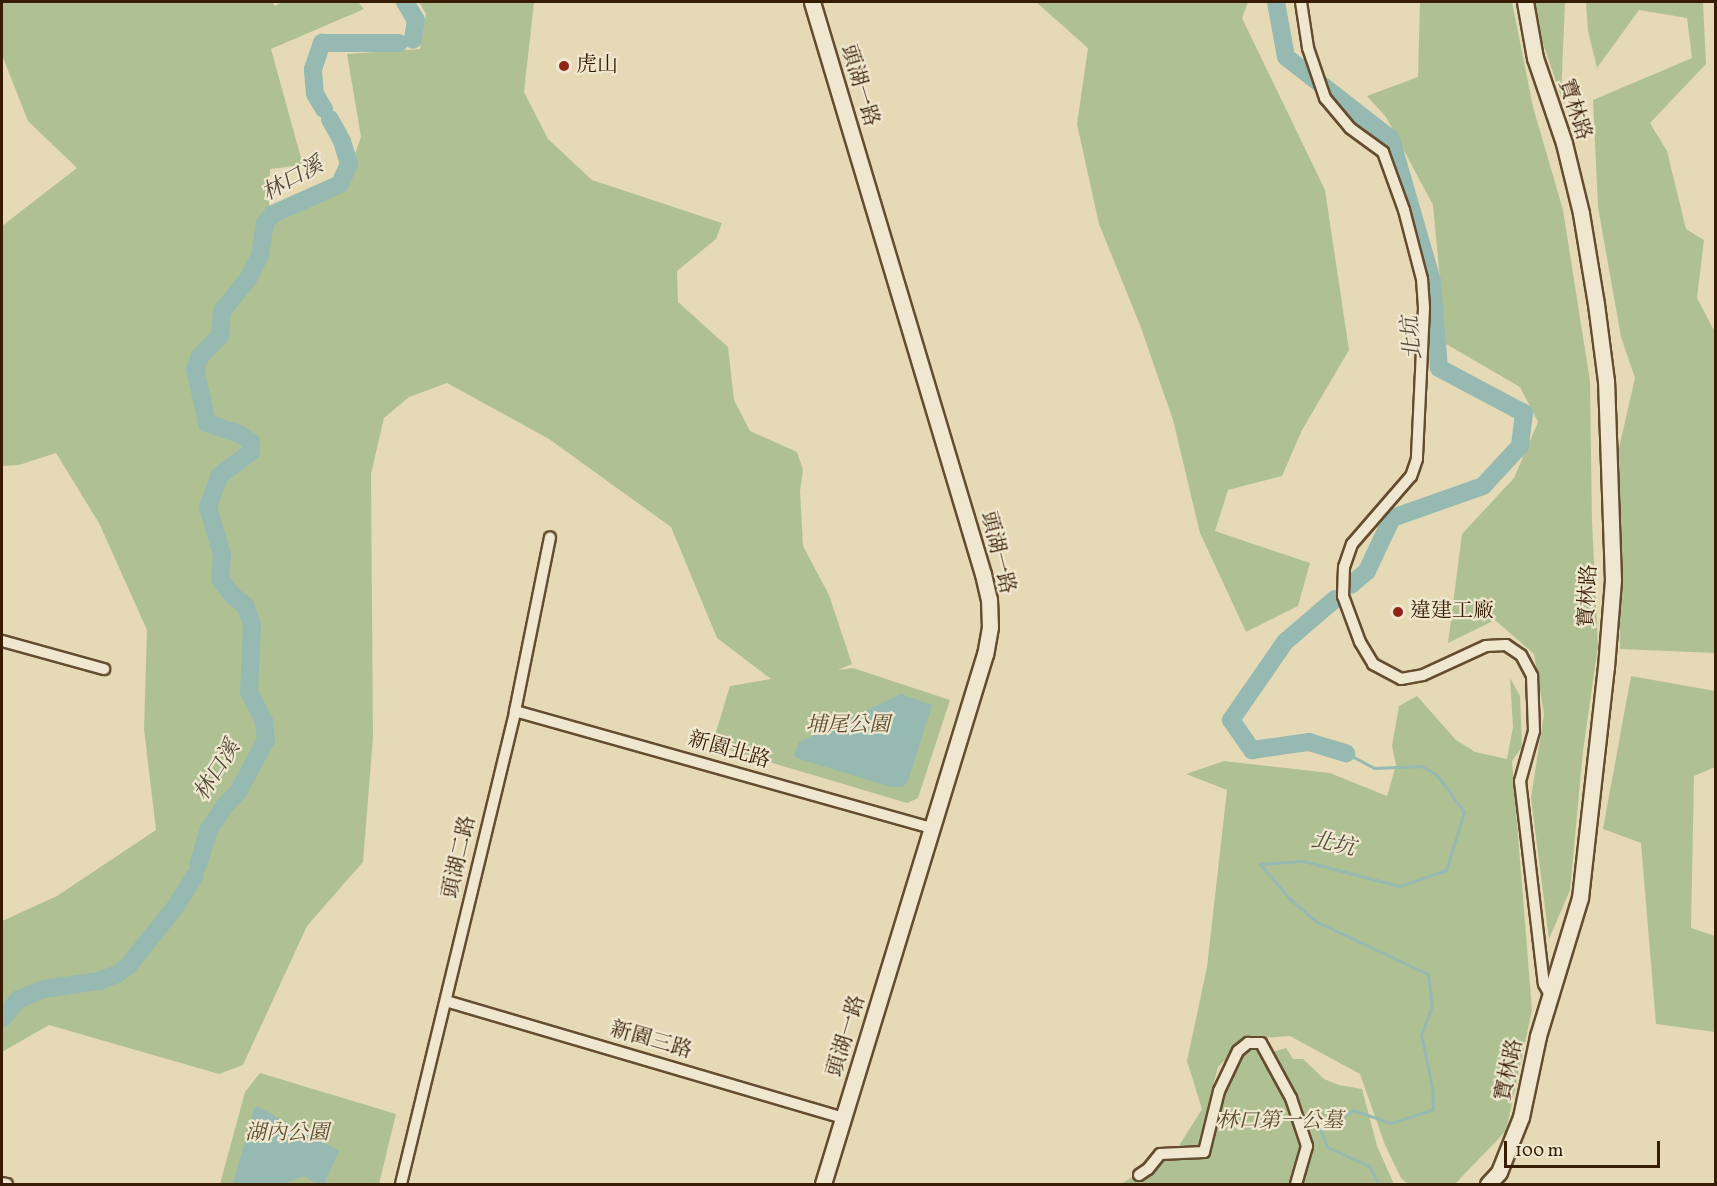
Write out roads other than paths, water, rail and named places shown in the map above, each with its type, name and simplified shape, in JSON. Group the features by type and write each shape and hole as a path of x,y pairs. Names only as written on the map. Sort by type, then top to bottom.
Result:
{"street":[{"name":"頭湖一路","path":"812,2 989,599 990,627 985,654 824,1185"},
{"path":"1302,2 1308,48 1325,98 1350,128 1383,152 1404,210 1422,279 1424,308 1417,459 1412,477 1352,544 1344,567 1343,596 1360,642 1373,664 1401,680 1423,675 1486,646 1506,645 1521,655 1532,676 1534,731 1520,781 1544,984 1550,995"},
{"name":"寶林路","path":"1488,1185 1499,1172 1521,1117 1550,995 1580,898 1606,667 1612,580 1606,381 1581,213 1564,143 1535,58 1525,2"},
{"name":"頭湖二路","path":"401,1185 515,711 550,537"},
{"path":"2,641 104,669"},
{"name":"新園北路","path":"515,711 932,828"},
{"name":"新園三路","path":"446,1001 844,1118"},
{"path":"1139,1175 1148,1169 1160,1154 1204,1152 1219,1091 1238,1051 1248,1043 1261,1043 1291,1098 1307,1146 1296,1185"},
{"path":"2,1183 7,1185"}],"water":[{"path":"901,694 932,705 908,781 903,787 891,787 796,758 794,755 799,742"},
{"path":"257,1106 339,1151 324,1184 317,1184 304,1176 283,1184 233,1184 253,1111"}],"waterway":[{"name":"林口溪","path":"405,2 416,20 413,40"},
{"name":"北坑","path":"1276,2 1286,57 1391,139 1432,281 1439,368 1524,413 1520,446 1483,486 1392,518 1367,571 1351,585"},
{"name":"林口溪","path":"324,109 315,94 313,69 322,43 399,43"},
{"name":"林口溪","path":"198,865 209,829 223,808 238,792 266,740 264,721 249,692 252,625 245,605 233,596 220,579 222,555 208,507 219,476 251,452 251,442 239,434 207,423 195,369 200,356 220,336 222,311 248,279 260,255 265,223 273,214 340,184 349,164 342,141 330,119"},
{"name":"北坑","path":"1335,599 1285,642 1231,720 1252,750 1309,742 1346,753"},
{"name":"北坑","path":"1346,753 1374,768 1421,766 1436,774 1464,812 1446,870 1399,886 1303,861 1260,864 1289,898 1315,921 1428,974 1432,1006 1421,1034 1432,1087 1433,1109 1391,1123 1354,1110 1320,1128 1327,1147 1369,1166 1378,1184"},
{"name":"林口溪","path":"2,1019 19,999 44,989 99,981 117,974 128,966 176,906 195,876"}],"place":[{"name":"虎山","path":"564,66"},
{"name":"違建工廠","path":"1398,612"}],"park label":[{"name":"埔尾公園","path":"848,726"},
{"name":"林口第一公墓","path":"1280,1122"},
{"name":"湖內公園","path":"287,1134"}]}
